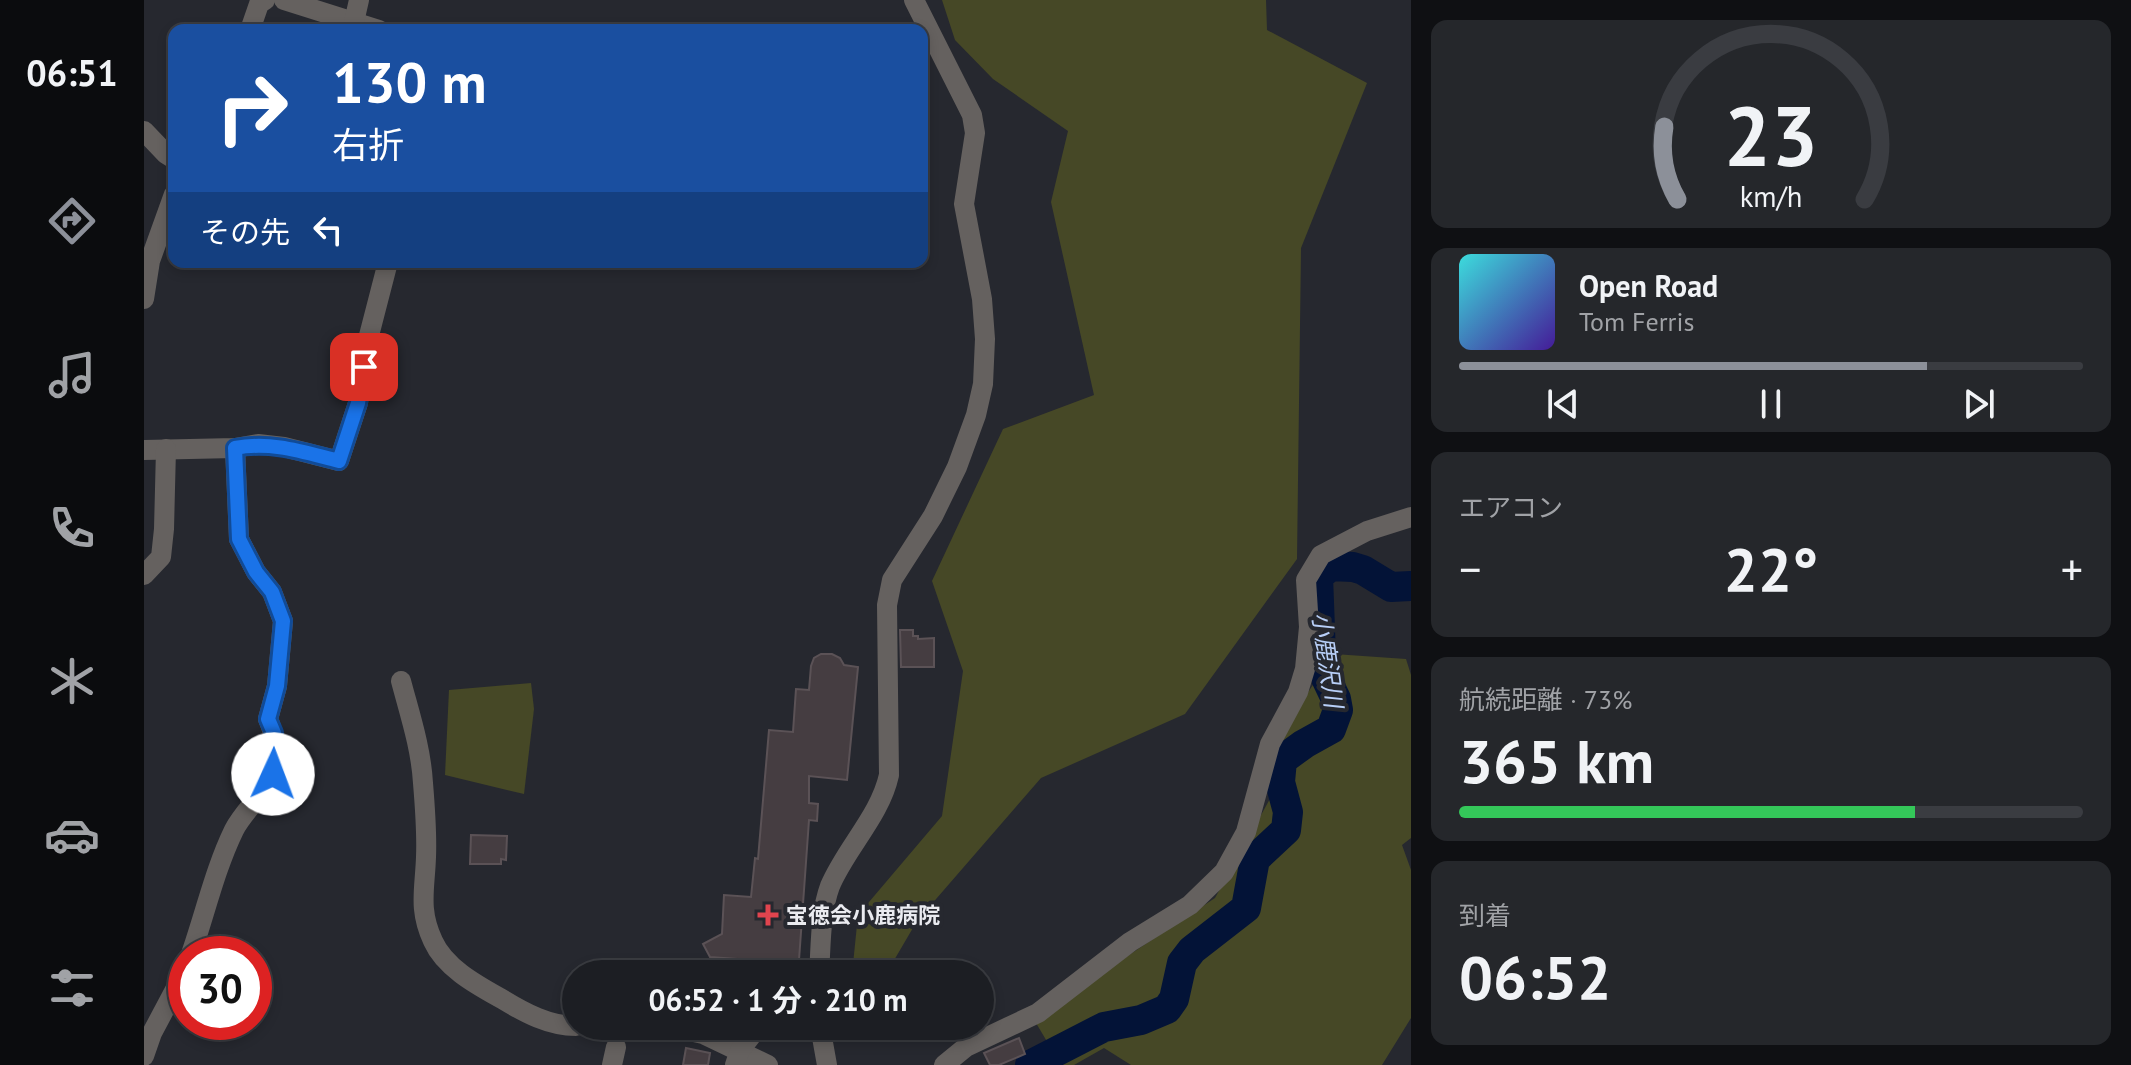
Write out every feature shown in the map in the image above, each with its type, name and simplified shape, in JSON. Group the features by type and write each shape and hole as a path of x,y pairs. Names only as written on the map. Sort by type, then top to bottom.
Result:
{"street":[{"path":"252,24 259,4 265,0"},
{"path":"284,0 360,24"},
{"path":"354,22 359,0"},
{"path":"914,0 926,24"},
{"path":"820,960 825,904 830,886 882,795 889,775 887,605 892,580 933,516 957,467 976,415 983,384 985,339 982,299 964,204 975,133 972,115 928,28"},
{"path":"144,131 168,153"},
{"path":"144,299 150,261 168,224"},
{"path":"144,450 235,448 258,444 284,447 339,461 358,403 365,351 386,268"},
{"path":"197,936 233,833 246,809 273,774 275,756 274,733 268,719 277,686 283,621 272,592 256,572 239,539 235,448"},
{"path":"144,575 161,557 166,449"},
{"path":"944,1065 966,1047 1038,1013 1130,942 1190,905 1224,872 1246,832 1270,744 1298,692 1305,669 1309,627 1306,580 1321,555 1367,531 1411,517"},
{"path":"401,681 417,742 423,781 426,857 421,892 433,941 445,960 486,990 524,1012 562,1025"},
{"path":"144,1056 168,1003"},
{"path":"712,1040 737,1058 768,1065"},
{"path":"737,1058 749,1040"},
{"path":"823,1040 827,1065"}],"green space":[{"path":"942,0 1266,0 1267,30 1367,83 1301,248 1297,559 1185,714 1041,778 917,921 894,960 853,960 858,915 942,816 963,671 932,581 1003,429 1094,395 1051,202 1068,131 993,79 955,40"},
{"path":"1334,654 1406,659 1411,675 1411,838 1402,845 1411,870 1411,1018 1382,1065 1131,1065 1104,1048 1074,1065 1061,1065 1036,1023 1129,955 1215,898 1271,797 1281,741 1300,704"},
{"path":"531,683 534,709 524,794 445,775 449,690"}],"building":[{"path":"900,630 913,630 913,636 918,636 918,639 934,638 934,667 901,667"},
{"path":"832,654 840,658 844,665 858,667 847,780 809,776 809,803 818,804 817,821 809,820 799,960 710,957 703,944 722,934 724,895 751,897 755,858 758,859 769,730 793,732 796,689 809,690 814,658"},
{"path":"471,835 507,836 506,860 501,859 501,864 470,864"},
{"path":"1019,1038 1025,1054 999,1065 990,1065 984,1053"},
{"path":"686,1048 710,1053 708,1065 683,1065"}],"waterway":[{"name":"小鹿沢川","path":"1030,1065 1104,1027 1141,1020 1167,1009 1174,999 1182,963 1192,950 1246,908 1255,859 1286,830 1288,812 1280,782 1282,760 1331,729 1338,710 1321,656 1318,576 1331,566 1353,567 1391,587 1411,586"}],"place":[{"name":"宝徳会小鹿病院","path":"768,915"}],"route":[{"path":"273,774 274,733 268,719 277,686 283,621 272,592 256,572 239,539 235,448 258,444 284,447 339,461 358,403 364,367"}]}
